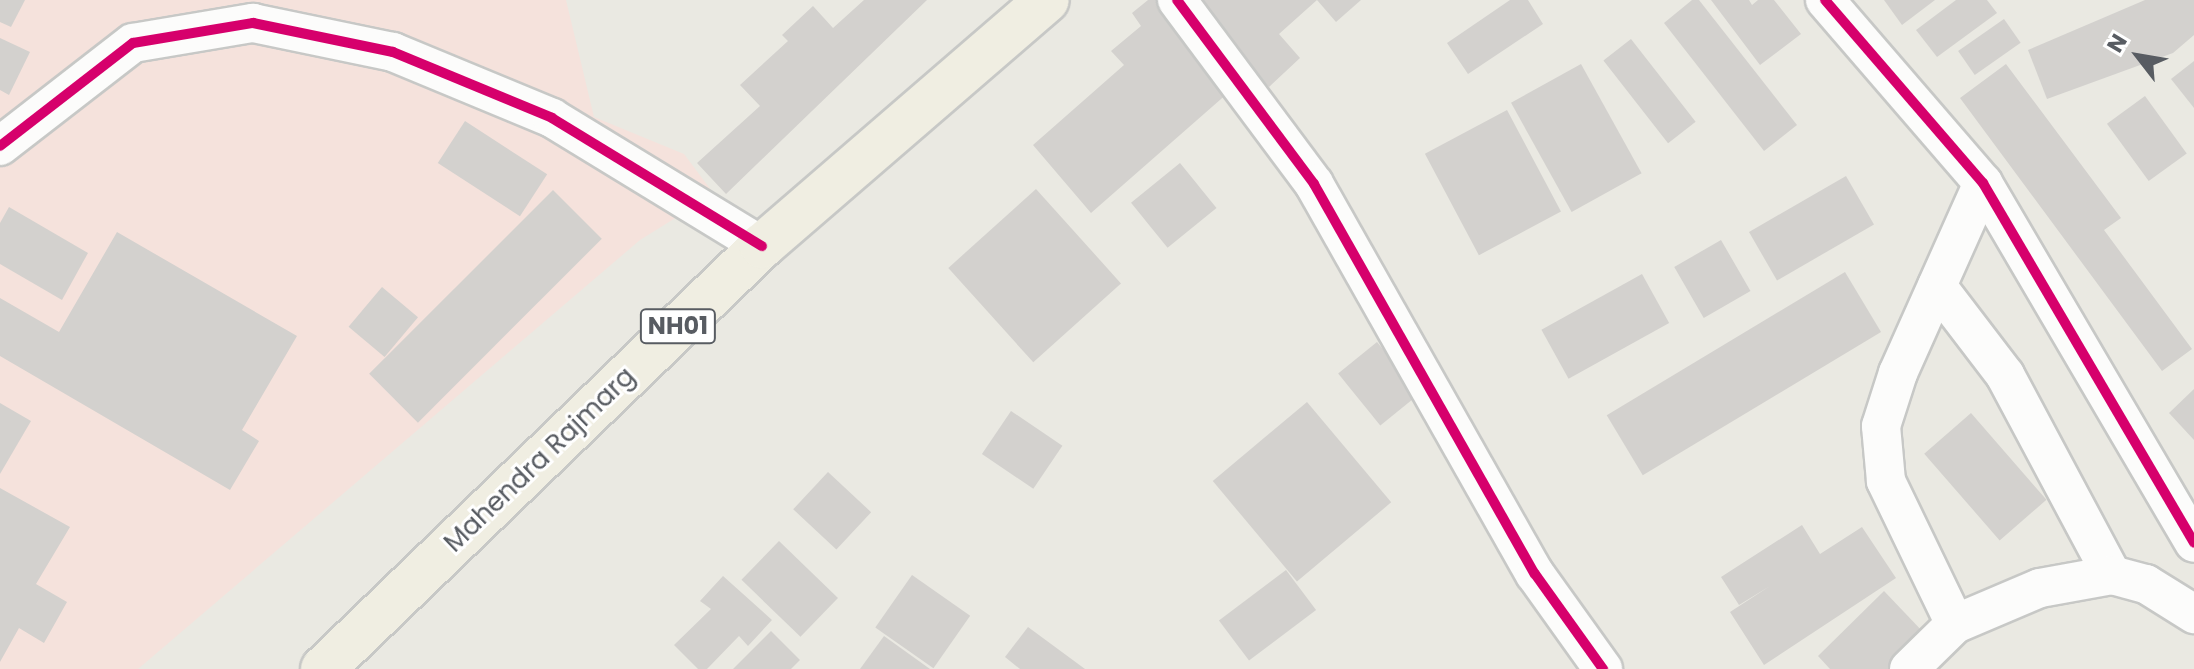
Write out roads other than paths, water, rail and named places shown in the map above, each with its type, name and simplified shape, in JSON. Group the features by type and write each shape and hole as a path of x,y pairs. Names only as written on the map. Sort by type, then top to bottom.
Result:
{"highway":[{"name":"Mahendra Rajmarg","path":"323,669 762,246 1047,0"}],"street":[{"path":"1177,0 1314,184 1535,574 1603,669"},
{"path":"1825,0 1983,183 2194,543"},
{"path":"0,146 133,43 253,23 393,52 552,118 762,246"},
{"path":"1955,624 1886,481 1881,426 1898,373 1983,183"},
{"path":"1937,286 2005,375 2112,575"},
{"path":"1909,669 1955,624 2040,588 2112,575 2146,584 2194,614"}]}
